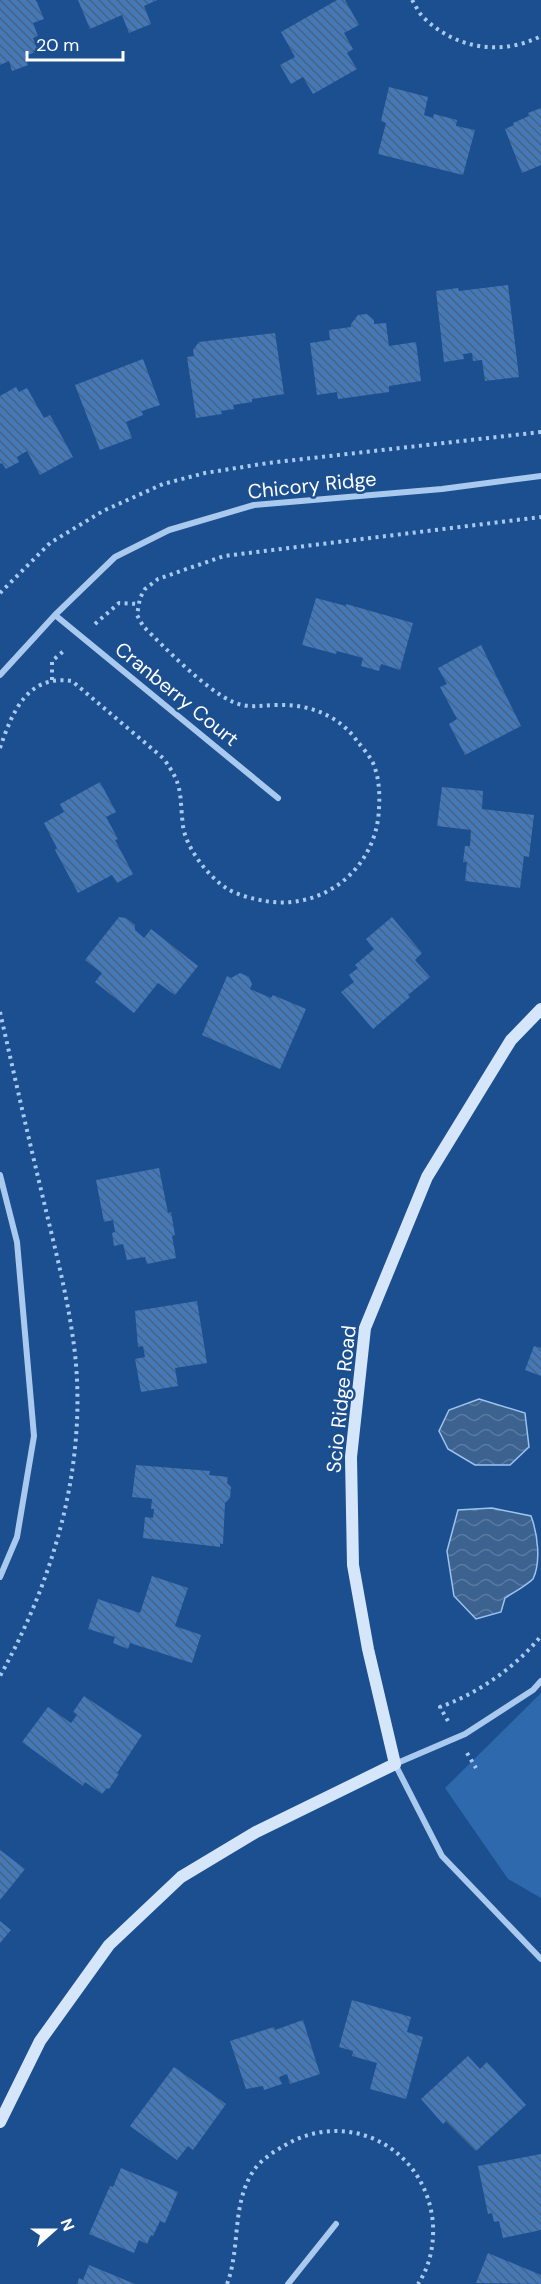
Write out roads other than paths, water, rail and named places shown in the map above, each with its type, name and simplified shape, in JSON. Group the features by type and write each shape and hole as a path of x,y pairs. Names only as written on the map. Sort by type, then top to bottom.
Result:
{"street":[{"name":"Chicory Ridge","path":"0,675 55,615 114,557 169,530 254,506 442,489 541,476"},
{"name":"Cranberry Court","path":"55,615 278,798"},
{"name":"Scio Ridge Road","path":"541,1009 511,1040 427,1176 365,1328 351,1458 353,1565 368,1649 395,1764 442,1856 541,1959"},
{"path":"0,1175 17,1242 34,1436 17,1536 0,1577"},
{"path":"0,2122 40,2041 109,1945 181,1876 256,1832 395,1764 465,1734 533,1690 541,1681"},
{"path":"288,2284 336,2224"}],"water":[{"path":"479,1399 525,1413 529,1447 510,1465 475,1465 448,1449 439,1431 449,1410"},
{"path":"492,1508 531,1516 537,1540 537,1565 533,1579 505,1598 501,1612 476,1619 454,1596 447,1551 458,1510"}]}
